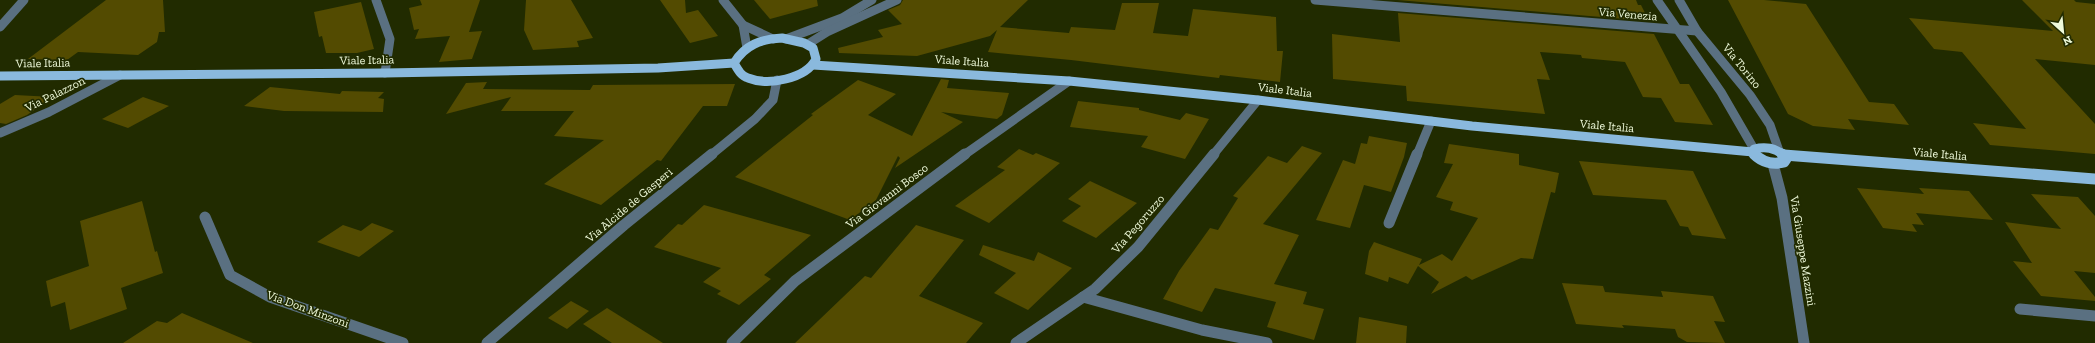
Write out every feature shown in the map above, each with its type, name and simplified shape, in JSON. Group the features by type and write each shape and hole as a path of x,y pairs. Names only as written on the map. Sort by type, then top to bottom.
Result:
{"main road":[{"path":"786,39 808,44 816,54 812,65 798,75 777,80 751,79 742,75 736,69 734,63 740,52 747,48 773,40 786,39"},
{"name":"Viale Italia","path":"0,76 385,73 658,68 734,63"},
{"name":"Viale Italia","path":"812,65 1069,81 1258,100 1431,121 1754,151 1765,147 1781,153 2095,180"},
{"path":"1754,151 1758,158 1773,164 1784,162 1786,159 1781,153"}],"street":[{"path":"0,27 24,0"},
{"path":"376,0 390,39 385,73"},
{"path":"786,39 842,18 872,0"},
{"path":"808,44 827,32 897,0"},
{"name":"Via Venezia","path":"1315,0 1675,30 1697,30"},
{"path":"1657,0 1675,30 1724,94 1742,122 1754,151"},
{"name":"Via Torino","path":"1679,0 1697,30 1750,95 1770,125 1781,153"},
{"path":"725,2 743,25 773,40"},
{"path":"743,25 747,48"},
{"name":"Via Palazzon","path":"0,133 50,112 120,75"},
{"name":"Via Alcide de Gasperi","path":"487,343 624,225 755,120 773,100 777,80"},
{"name":"Via Giovanni Bosco","path":"732,343 795,281 931,178 1069,81"},
{"name":"Via Pegoruzzo","path":"1016,343 1095,289 1138,247 1258,100"},
{"path":"1389,223 1431,121"},
{"name":"Via Giuseppe Mazzini","path":"1773,164 1782,198 1804,343"},
{"name":"Via Don Minzoni","path":"205,217 230,275 270,297 403,343"},
{"path":"1083,297 1096,302 1202,330 1267,343"},
{"path":"2020,309 2095,316"}],"building":[{"path":"106,0 163,0 165,32 159,32 157,42 138,55 78,52 67,60 28,59"},
{"path":"420,0 480,0 469,32 482,31 472,59 439,62 450,36 415,39 419,29 414,30 409,8 422,5"},
{"path":"526,0 571,0 593,38 577,41 579,47 533,50 524,30"},
{"path":"660,0 685,0 686,13 698,10 718,36 690,43"},
{"path":"754,0 817,0 818,6 770,19"},
{"path":"903,0 1028,0 1000,27 1069,33 1071,27 1115,30 1122,3 1159,3 1153,33 1188,36 1193,9 1276,17 1277,51 1283,51 1280,82 1220,75 1219,78 1071,60 988,52 997,30 990,36 917,56 839,53 838,48 883,37 878,30 902,24 888,10 900,5"},
{"path":"1397,0 1636,0 1638,5 1641,5 1649,21"},
{"path":"1728,0 1764,0 1806,4 1869,102 1894,104 1909,125 1848,119 1855,130 1813,126 1788,114"},
{"path":"2022,0 2074,0 2076,2 2095,4 2095,65 2035,59 2095,124 2095,154 1990,145 1973,123 2026,129 1962,52 1934,49 1909,18 2053,31"},
{"path":"361,2 374,49 357,53 326,53 322,36 319,37 314,12"},
{"path":"1398,13 1654,34 1680,84 1689,84 1713,125 1675,122 1661,98 1643,97 1625,62 1582,58 1581,55 1540,52 1550,80 1537,79 1545,114 1407,101 1406,86 1333,79 1332,34 1400,42"},
{"path":"941,79 949,80 947,88 1009,93 1002,115 997,119 941,112 963,122 895,168 900,158 898,156 876,200 850,220 735,177 813,115 811,114 858,80 896,94 868,115 912,136"},
{"path":"487,82 483,89 590,90 593,85 735,84 727,106 703,106 661,161 657,160 601,205 544,184 604,140 554,136 574,111 501,111 511,97 446,114 466,83"},
{"path":"270,87 340,94 342,91 384,92 378,98 384,99 383,112 284,111 244,106"},
{"path":"15,95 53,97 27,115 6,124 0,123 0,104"},
{"path":"143,97 169,106 128,128 102,119"},
{"path":"1078,101 1139,108 1139,110 1180,120 1186,113 1209,119 1185,159 1141,147 1148,136 1070,127"},
{"path":"1369,136 1407,143 1404,157 1391,192 1364,185 1350,228 1316,220 1343,160 1355,164 1361,143 1367,144"},
{"path":"1449,144 1519,154 1519,165 1559,173 1555,193 1551,192 1533,259 1521,258 1472,280 1466,276 1431,294 1439,282 1418,266 1408,284 1389,277 1388,282 1365,274 1369,251 1374,242 1422,259 1419,265 1442,254 1452,261 1478,218 1450,210 1453,202 1436,197 1453,164 1444,163"},
{"path":"1302,146 1322,153 1263,224 1299,235 1274,284 1307,292 1303,304 1324,309 1314,340 1267,327 1276,302 1215,288 1202,312 1163,299 1179,271 1210,228 1218,230 1238,198 1233,196 1268,156 1287,163"},
{"path":"1019,149 1033,155 1036,153 1060,163 989,223 955,206 1005,170 997,167"},
{"path":"1579,161 1693,171 1726,239 1692,235 1688,227 1680,226 1666,200 1593,195"},
{"path":"1090,181 1137,203 1096,238 1062,221 1081,206 1068,199"},
{"path":"1857,188 1924,194 1919,188 1969,191 1993,220 1916,213 1924,225 1912,224 1917,232 1883,228"},
{"path":"2031,194 2078,197 2095,216 2095,273 2074,271 2095,297 2095,301 2041,296 2013,261 2032,263 2005,222 2061,229"},
{"path":"142,201 155,252 157,251 163,273 121,288 127,309 70,330 65,302 51,307 46,281 89,266 80,221"},
{"path":"704,205 811,235 764,275 771,279 739,305 717,294 721,291 703,282 721,268 654,247 678,224 682,225"},
{"path":"372,223 394,231 359,257 317,242 343,225 361,231"},
{"path":"916,225 964,240 919,296 983,323 966,343 795,343 865,276 871,278"},
{"path":"983,245 1034,261 1038,252 1072,268 1028,310 994,293 1016,273 979,255"},
{"path":"1562,283 1603,286 1605,292 1663,297 1661,291 1713,296 1725,322 1714,321 1725,343 1687,342 1678,337 1675,329 1622,325 1624,328 1576,324"},
{"path":"571,301 589,311 567,329 548,318"},
{"path":"607,308 663,343 612,343 583,324"},
{"path":"182,313 253,343 123,343 157,321 167,323"},
{"path":"1359,317 1407,326 1406,343 1356,343"}]}
